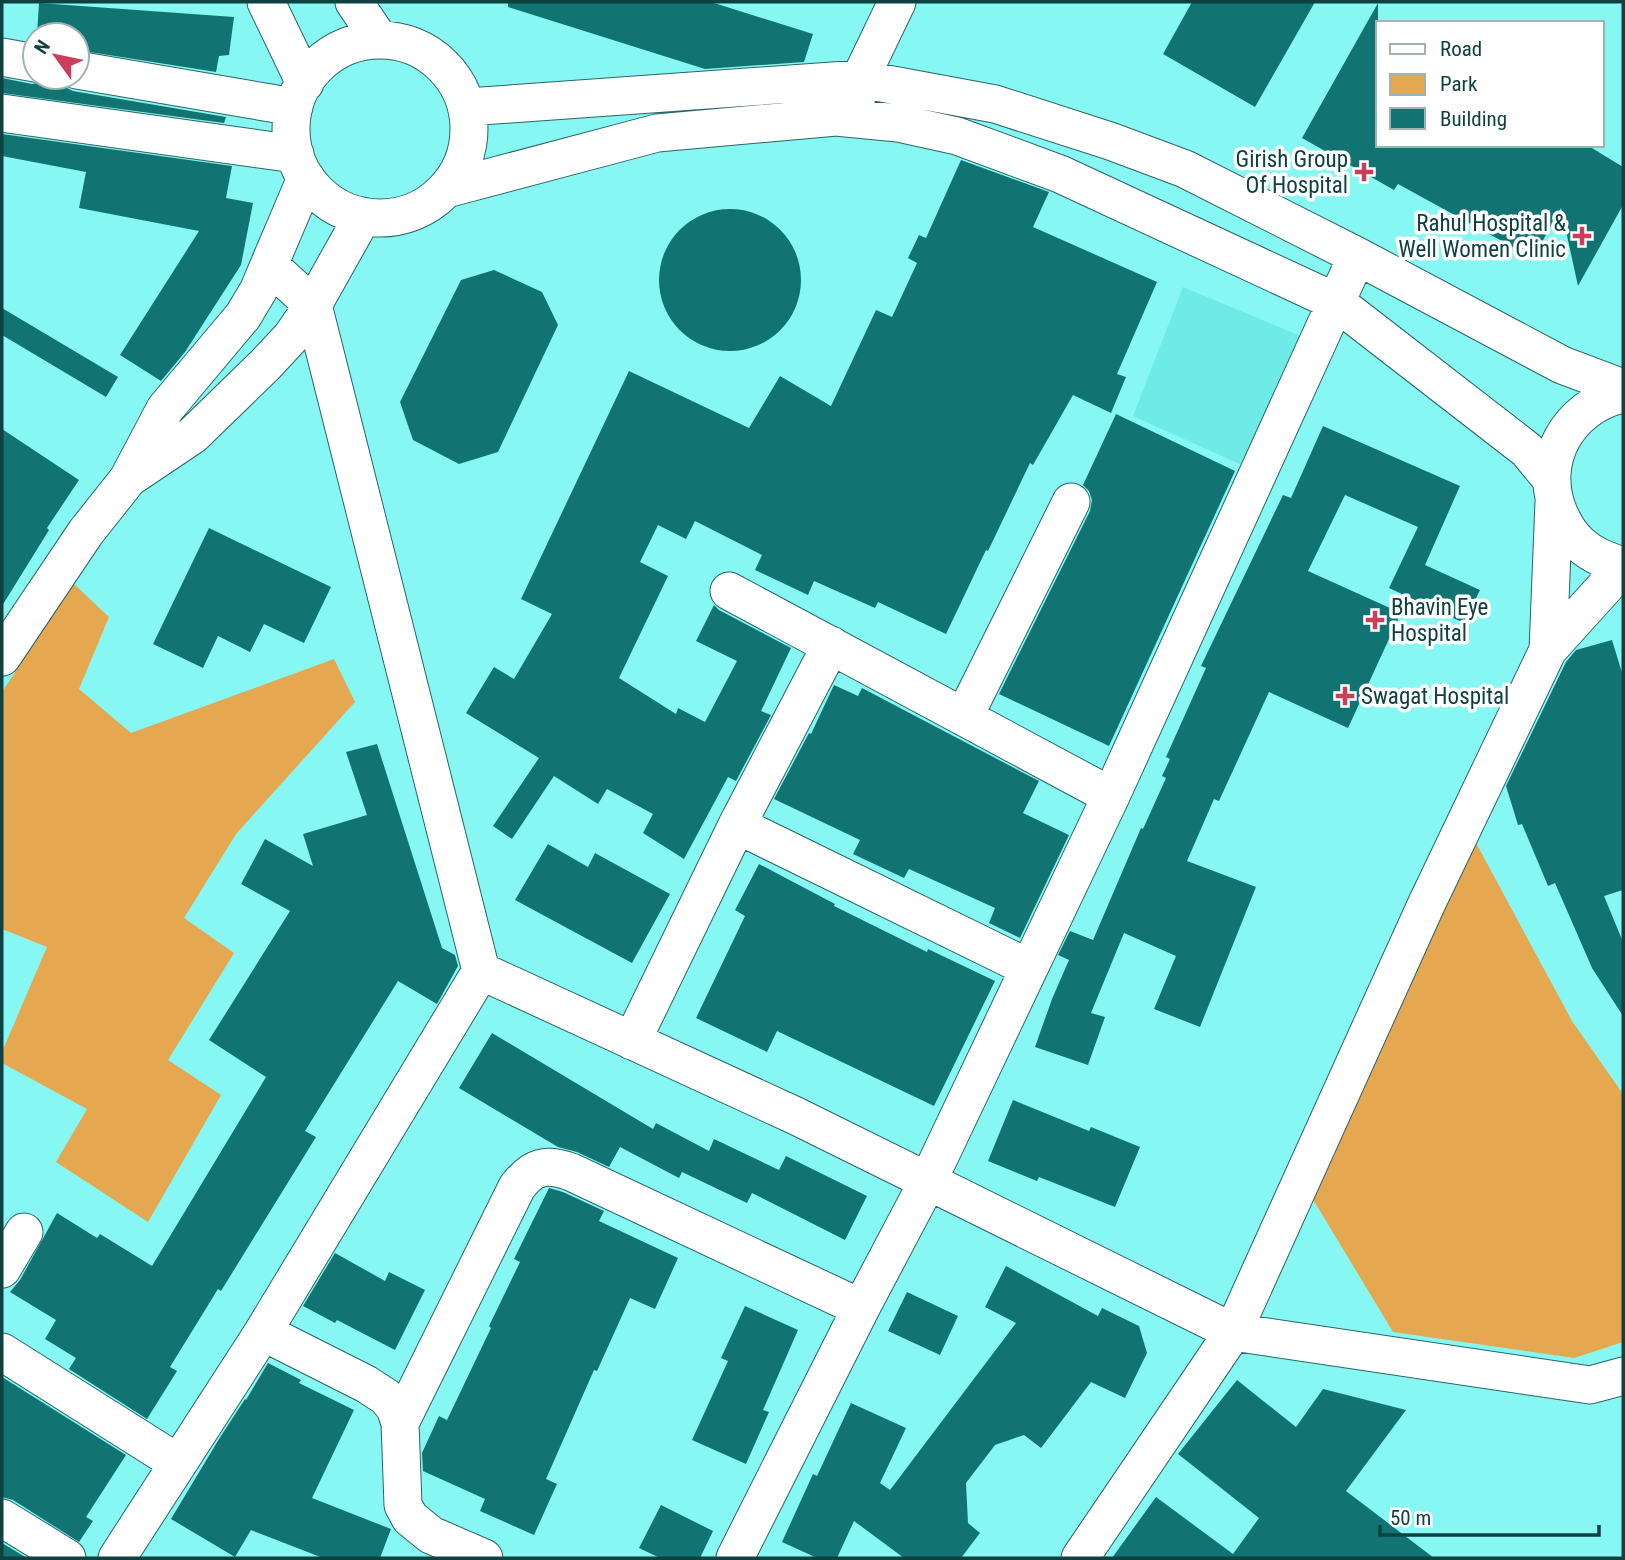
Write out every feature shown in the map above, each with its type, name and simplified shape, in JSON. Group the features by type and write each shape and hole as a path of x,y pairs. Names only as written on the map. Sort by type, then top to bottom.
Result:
{"street":[{"path":"266,2 299,95"},
{"path":"354,2 379,40"},
{"path":"853,119 860,79 897,2"},
{"path":"379,40 409,44 435,58 455,79 467,107 470,136 462,164 446,189 429,204 408,214 386,218 363,216 341,209 321,196 300,166 293,144 299,95 318,65 336,52 357,43 379,40"},
{"path":"2,57 21,60"},
{"path":"91,72 299,95"},
{"path":"467,107 860,79 995,104 1110,141 1185,169 1357,256 1562,365 1623,388"},
{"path":"2,113 300,166"},
{"path":"446,189 657,133 836,117 898,123 957,136 1060,174 1336,302 1527,450 1553,490 1564,525 1580,544 1600,558 1623,566 1548,650 1426,905 1233,1332 1080,1558"},
{"path":"2,657 86,532 128,479 165,410 243,316 269,265 300,166"},
{"path":"128,479 193,435 266,365 292,336 313,305 363,216"},
{"path":"735,1558 928,1181 1111,796 1357,256"},
{"path":"117,1558 262,1332 481,971 313,305 269,265"},
{"path":"1548,650 1555,457 1563,437 1575,419 1592,406 1623,394"},
{"path":"964,716 1071,502"},
{"path":"729,591 1111,796"},
{"path":"632,1041 737,825 831,645"},
{"path":"737,825 1029,968"},
{"path":"481,971 796,1116 1233,1332 1590,1385 1622,1381"},
{"path":"400,1423 517,1187 527,1174 540,1168 556,1167 571,1172 861,1308"},
{"path":"2,1269 24,1232"},
{"path":"262,1332 366,1384 386,1397 395,1408 400,1423 403,1505 410,1518 431,1535 484,1558"},
{"path":"2,1352 178,1463"},
{"path":"2,1518 67,1558"}],"shaded area":[{"path":"1183,287 1315,342 1255,471 1133,416"}],"green space":[{"path":"74,584 109,617 79,689 131,733 334,659 355,702 236,834 184,918 234,953 168,1060 221,1095 148,1222 56,1162 87,1109 2,1063 2,1052 47,947 2,929 2,692"},
{"path":"1475,841 1572,1021 1623,1094 1623,1342 1574,1358 1393,1332 1311,1196"}],"building":[{"path":"508,2 711,2 813,34 804,62 705,69 508,7"},
{"path":"1192,2 1315,2 1255,107 1163,54"},
{"path":"39,3 234,17 229,55 219,56 216,72 91,52 91,21 38,21"},
{"path":"1378,3 1376,147 1590,147 1623,167 1623,205 1578,286 1561,208 1533,258 1398,184 1394,190 1302,138"},
{"path":"2,78 21,82 21,91 73,91 226,117 224,123 2,93"},
{"path":"2,134 232,166 226,198 253,203 241,265 185,352 161,381 120,355 199,231 79,208 86,172 2,156"},
{"path":"961,160 1049,192 1033,227 1157,282 1117,374 1126,377 1111,413 1073,395 1033,465 1030,463 946,634 878,602 875,608 814,581 808,595 755,570 762,555 695,521 686,539 658,525 640,562 668,576 619,678 676,714 678,708 705,722 737,661 696,641 714,605 791,648 761,711 771,715 736,781 728,777 684,859 643,833 653,814 607,789 598,804 554,776 512,839 493,826 539,758 466,713 494,667 514,679 552,614 521,599 629,371 749,428 780,376 831,406 876,310 892,317 917,263 908,258 919,235 926,238"},
{"path":"730,209 757,214 780,230 796,253 801,280 796,307 780,330 757,346 730,351 703,346 680,330 664,307 659,280 664,253 680,230 703,214"},
{"path":"494,270 542,292 558,325 498,452 459,464 413,440 400,402 461,280"},
{"path":"2,308 118,377 106,397 2,335"},
{"path":"1116,414 1235,471 1109,746 999,694 1090,511 1092,500 1083,485"},
{"path":"1323,426 1460,486 1425,565 1480,590 1464,623 1389,588 1418,527 1345,495 1308,571 1401,613 1348,728 1269,692 1219,801 1214,799 1187,861 1256,887 1200,1027 1154,1009 1176,956 1124,933 1091,1013 1105,1017 1088,1065 1035,1047 1069,960 1058,955 1070,931 1093,940 1141,828 1143,829 1166,778 1162,776 1170,759 1166,757 1206,668 1201,666 1283,495 1291,498"},
{"path":"2,429 79,480 47,528 49,530 2,606"},
{"path":"209,528 331,587 304,643 264,624 250,652 218,636 203,668 153,644"},
{"path":"1612,640 1623,676 1623,890 1604,896 1623,942 1623,1016 1592,968 1555,883 1548,886 1522,824 1518,825 1506,786 1566,662 1576,650"},
{"path":"834,685 858,696 862,688 1039,781 1023,813 1069,835 1020,938 989,923 995,908 909,869 904,878 853,854 860,840 774,799 809,733 811,734"},
{"path":"377,744 442,948 455,955 458,966 437,1004 398,981 305,1131 316,1137 221,1291 218,1289 170,1367 177,1371 147,1419 69,1369 76,1358 45,1339 56,1320 10,1292 20,1280 57,1213 97,1238 100,1234 152,1266 266,1077 209,1040 290,911 241,884 265,839 313,866 303,834 367,815 346,752"},
{"path":"548,844 588,867 595,853 670,894 632,963 515,900"},
{"path":"759,864 835,904 834,906 927,952 928,949 995,981 934,1106 777,1031 767,1052 696,1018 745,916 735,910"},
{"path":"492,1033 653,1129 656,1123 709,1151 714,1139 779,1170 786,1156 867,1196 845,1240 752,1193 747,1203 682,1172 679,1178 620,1147 609,1167 577,1152 558,1147 459,1088"},
{"path":"1013,1100 1089,1131 1091,1127 1140,1147 1115,1207 1039,1177 1037,1181 988,1161"},
{"path":"549,1188 604,1211 599,1221 678,1258 655,1309 630,1298 597,1371 594,1370 546,1479 557,1484 534,1535 480,1511 485,1499 423,1471 422,1453 439,1416 447,1420 520,1262 514,1259"},
{"path":"335,1253 385,1281 389,1272 425,1290 395,1350 303,1306"},
{"path":"1006,1266 1098,1316 1102,1308 1139,1326 1147,1353 1125,1398 1091,1382 1041,1448 1024,1435 995,1445 966,1483 968,1523 980,1533 961,1558 904,1558 854,1521 837,1558 817,1558 782,1542 813,1474 817,1476 851,1403 906,1428 880,1483 890,1490 1016,1323 985,1307"},
{"path":"907,1292 958,1316 940,1355 888,1331"},
{"path":"745,1306 798,1330 763,1410 769,1412 746,1464 692,1440 728,1361 721,1358"},
{"path":"268,1363 301,1380 299,1383 354,1410 312,1498 391,1529 380,1558 323,1558 251,1530 235,1557 171,1519"},
{"path":"2,1377 126,1455 86,1517 93,1521 79,1542 13,1500 2,1497"},
{"path":"1237,1380 1296,1427 1323,1389 1406,1410 1346,1491 1434,1558 1112,1558 1156,1497 1233,1554 1259,1518 1178,1454"},
{"path":"661,1505 713,1531 700,1558 660,1558 639,1548"},
{"path":"2,1543 27,1558 2,1558"}],"place":[{"name":"Girish Group Of Hospital","path":"1364,172"},
{"name":"Rahul Hospital & Well Women Clinic","path":"1582,236"},
{"name":"Bhavin Eye Hospital","path":"1375,620"},
{"name":"Swagat Hospital","path":"1345,696"}]}
